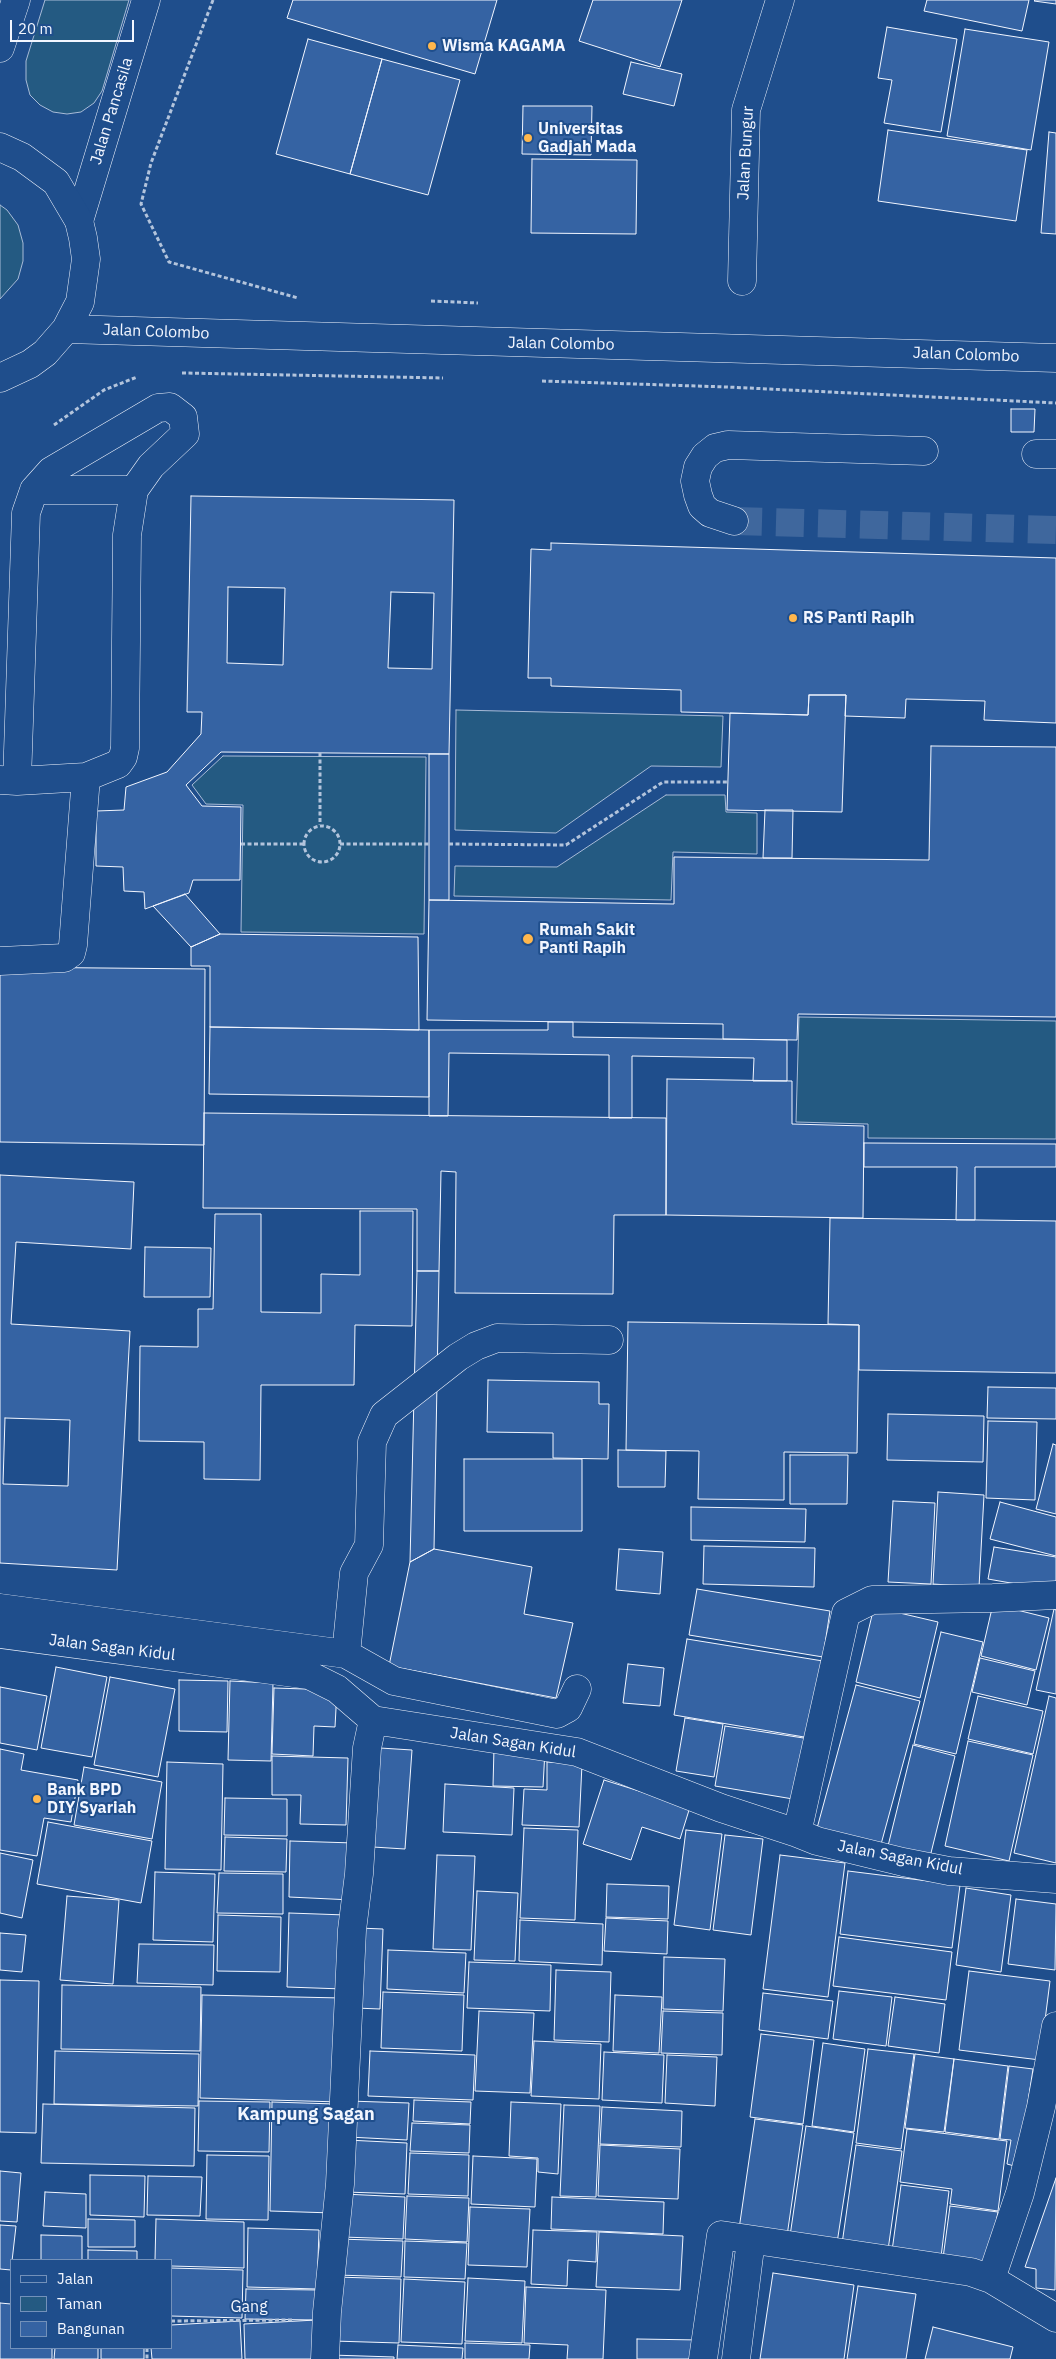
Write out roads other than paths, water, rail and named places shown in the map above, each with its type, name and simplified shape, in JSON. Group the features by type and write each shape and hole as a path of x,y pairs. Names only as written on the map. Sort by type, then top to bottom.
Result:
{"street":[{"path":"0,48 16,0"},
{"name":"Jalan Pancasila","path":"79,221 146,0"},
{"name":"Jalan Bungur","path":"742,281 746,110 780,0"},
{"path":"0,147 22,157 56,182 79,221 85,252 84,280 80,302 66,329 45,353 30,364 0,378"},
{"name":"Jalan Colombo","path":"66,329 1056,358"},
{"path":"166,406 176,410 183,417 185,434 151,466 134,490 127,535 125,748 123,757 118,764 86,777 8,781 9,724 26,513 34,490 51,471 158,408 166,406"},
{"path":"734,521 710,514 702,506 698,495 696,481 698,467 705,456 715,448 728,445 924,451"},
{"path":"34,490 134,490"},
{"path":"0,961 64,958 71,953 74,937 86,777"},
{"path":"577,1689 568,1708 557,1714 394,1682 346,1654 354,1573 369,1545 372,1442 384,1415 458,1357 476,1346 497,1338 608,1340"},
{"path":"797,1833 846,1613 872,1600 1056,1595"},
{"name":"Jalan Sagan Kidul","path":"0,1608 346,1654"},
{"name":"Jalan Sagan Kidul","path":"0,1634 309,1675 337,1689 373,1720 577,1752 721,1808 797,1833 817,1842 949,1871 1056,1879"},
{"path":"325,2359 340,2184 352,1930 359,1874 367,1748 373,1720"},
{"path":"991,2279 1020,2193 1056,2026"},
{"path":"703,2359 721,2235 971,2272 991,2279 1056,2318"},
{"path":"736,2359 751,2240"}],"tunnel":[{"path":"734,521 1056,530"}],"place":[{"name":"Wisma KAGAMA","path":"432,46"},
{"name":"Universitas Gadjah Mada","path":"528,138"},
{"name":"RS Panti Rapih","path":"793,618"},
{"name":"Rumah Sakit Panti Rapih","path":"528,939"},
{"name":"Bank BPD DIY Syariah","path":"37,1799"}],"district":[{"name":"Kampung Sagan","path":"306,2115"}]}
